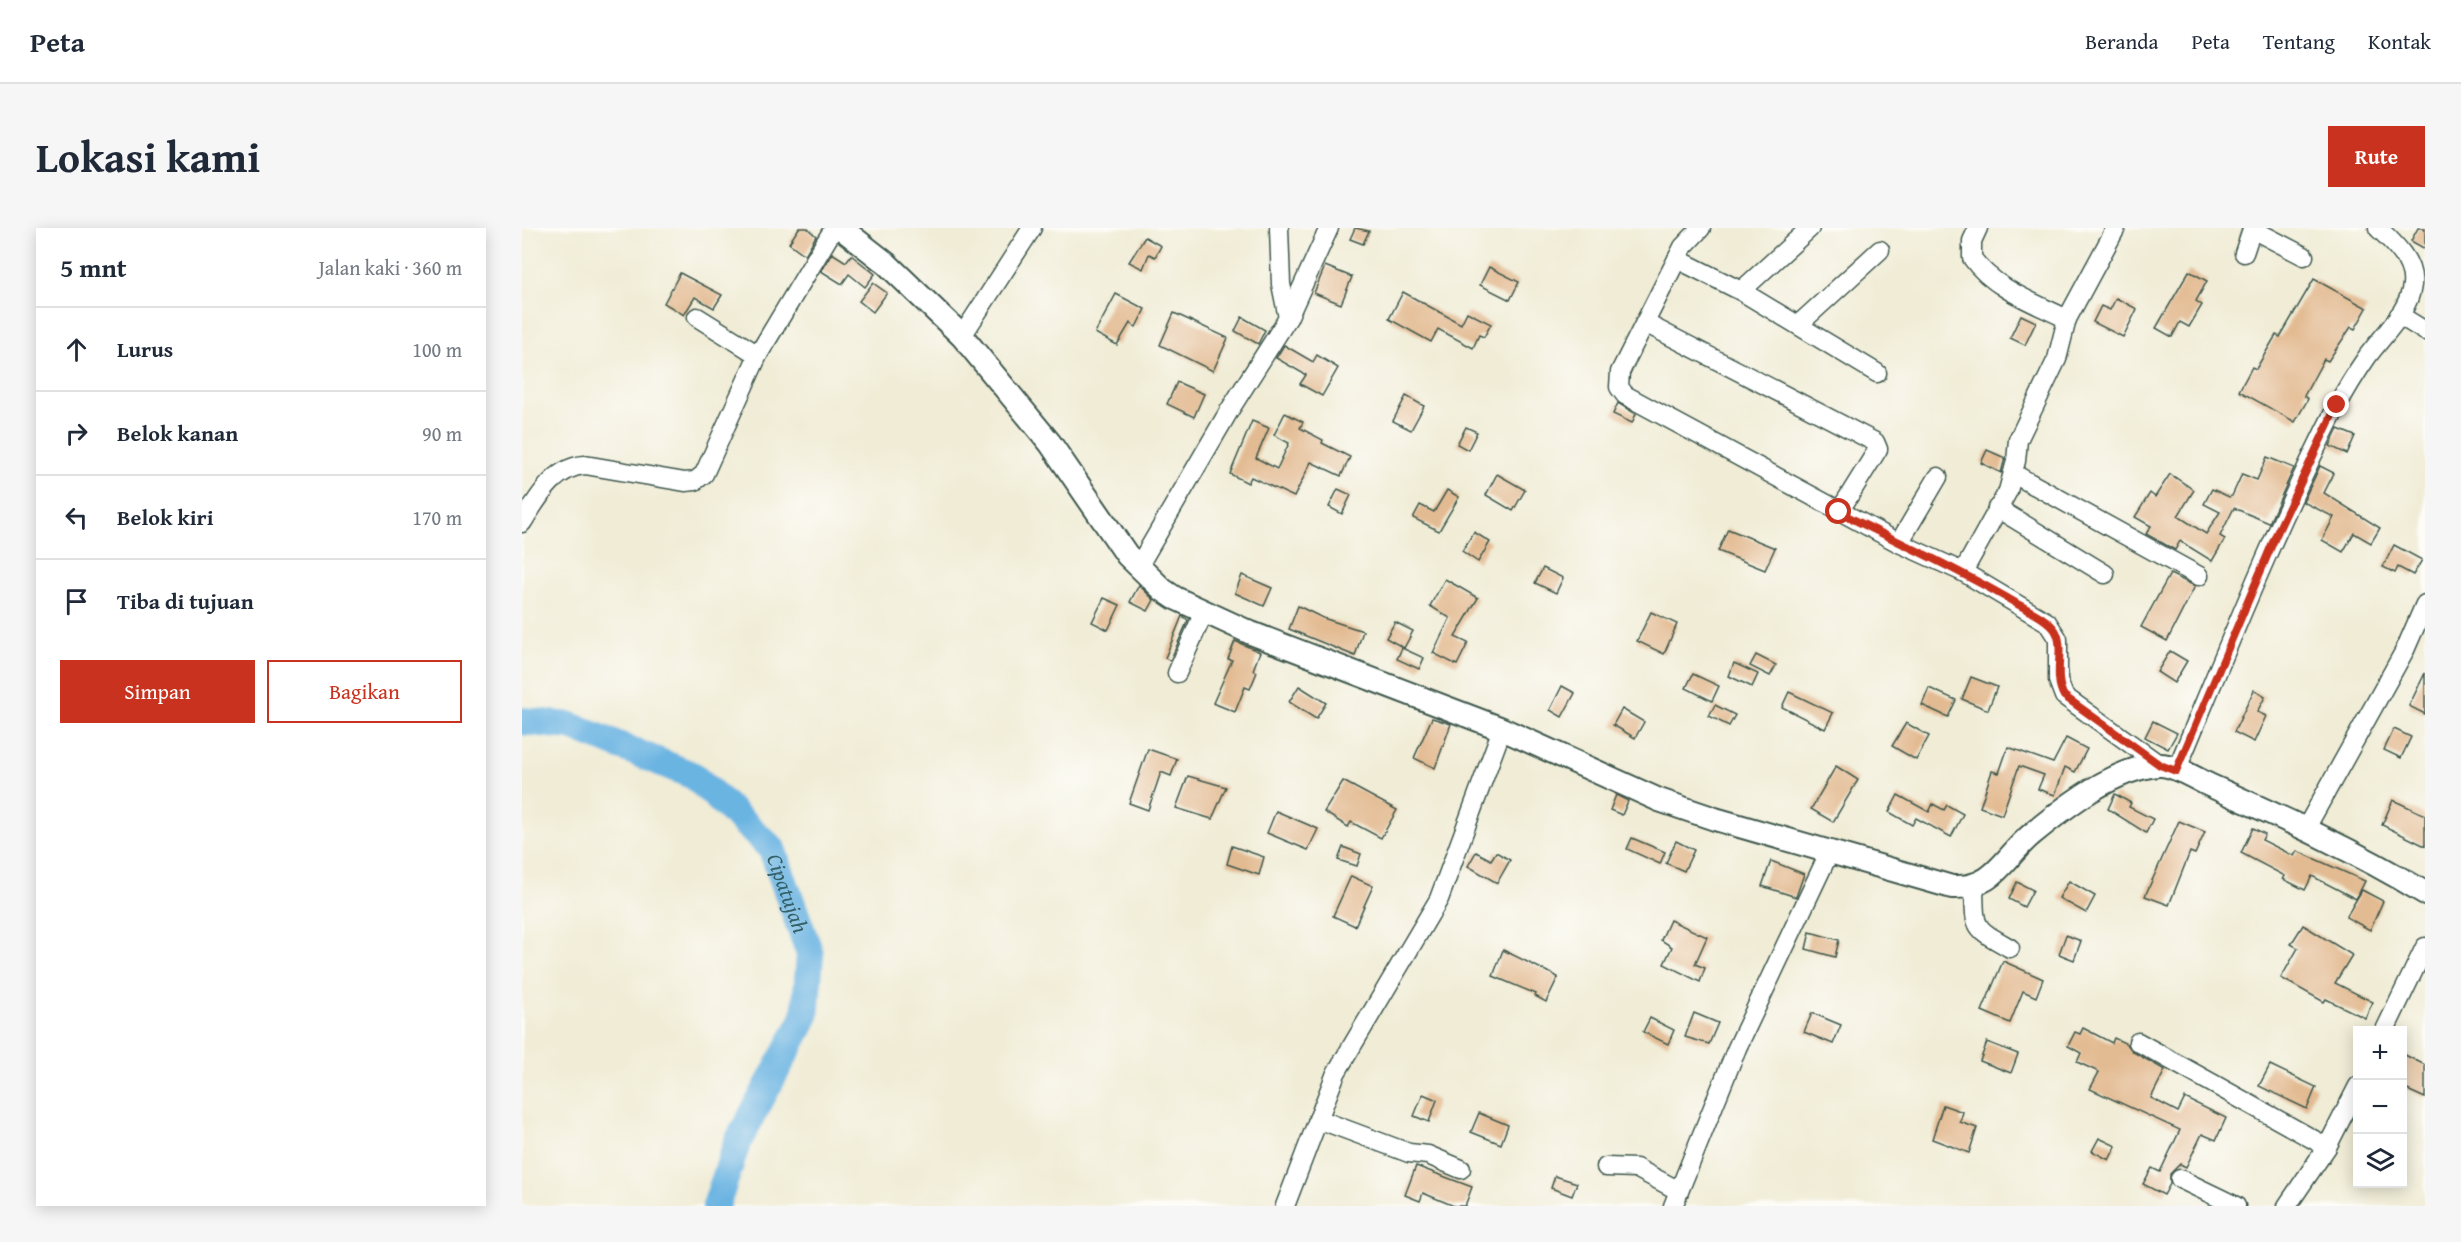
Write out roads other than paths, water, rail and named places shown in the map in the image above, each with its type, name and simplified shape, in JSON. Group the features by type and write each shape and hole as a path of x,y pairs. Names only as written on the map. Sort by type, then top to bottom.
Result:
{"street":[{"path":"522,523 559,473 575,465 639,472 685,482 699,479 704,474 758,355 834,228"},
{"path":"841,228 887,264 962,336 1050,443 1137,567 1163,590 1204,612 1448,710 1502,729 1659,800 1715,819 1830,850 1923,880 1952,887 1974,887 1991,877 2026,838 2080,799 2118,777 2168,768"},
{"path":"962,336 1032,228"},
{"path":"1279,228 1281,284 1288,318"},
{"path":"1137,567 1229,411 1288,318 1329,228"},
{"path":"1701,228 1683,247 1620,372 1619,387 1625,396 1839,512 1963,572 2047,622 2058,639 2058,680 2064,696 2168,768 2306,828 2425,893"},
{"path":"1741,291 1810,228"},
{"path":"1978,228 1972,241 1972,258 1984,273 2004,287 2067,319"},
{"path":"1963,572 2014,474 2018,440 2057,359 2067,319 2116,228"},
{"path":"2244,253 2252,228 2304,256"},
{"path":"2168,768 2337,405 2365,360 2399,315 2411,291 2412,274 2399,249 2378,228"},
{"path":"1798,325 1880,250"},
{"path":"1677,260 1741,291 1877,373"},
{"path":"2399,315 2425,331"},
{"path":"697,317 758,355"},
{"path":"1645,323 1875,442 1878,449 1839,512"},
{"path":"2014,474 2199,576"},
{"path":"1899,543 1938,477"},
{"path":"1997,508 2105,574"},
{"path":"2306,828 2405,650 2425,604"},
{"path":"1177,673 1204,612"},
{"path":"1285,1206 1336,1073 1439,900 1502,729"},
{"path":"1606,1167 1636,1168 1676,1199 1737,1048 1830,850"},
{"path":"1974,887 1976,925 1981,931 2010,948"},
{"path":"2387,1026 2425,947"},
{"path":"2138,1042 2327,1147"},
{"path":"2287,1206 2327,1147 2353,1096"},
{"path":"1318,1119 1409,1153 1428,1155 1461,1169"},
{"path":"2180,1179 2236,1206"}],"waterway":[{"name":"Cipatujah","path":"522,721 571,726 694,776 772,849 810,954 805,1017 737,1143 716,1206"}]}
